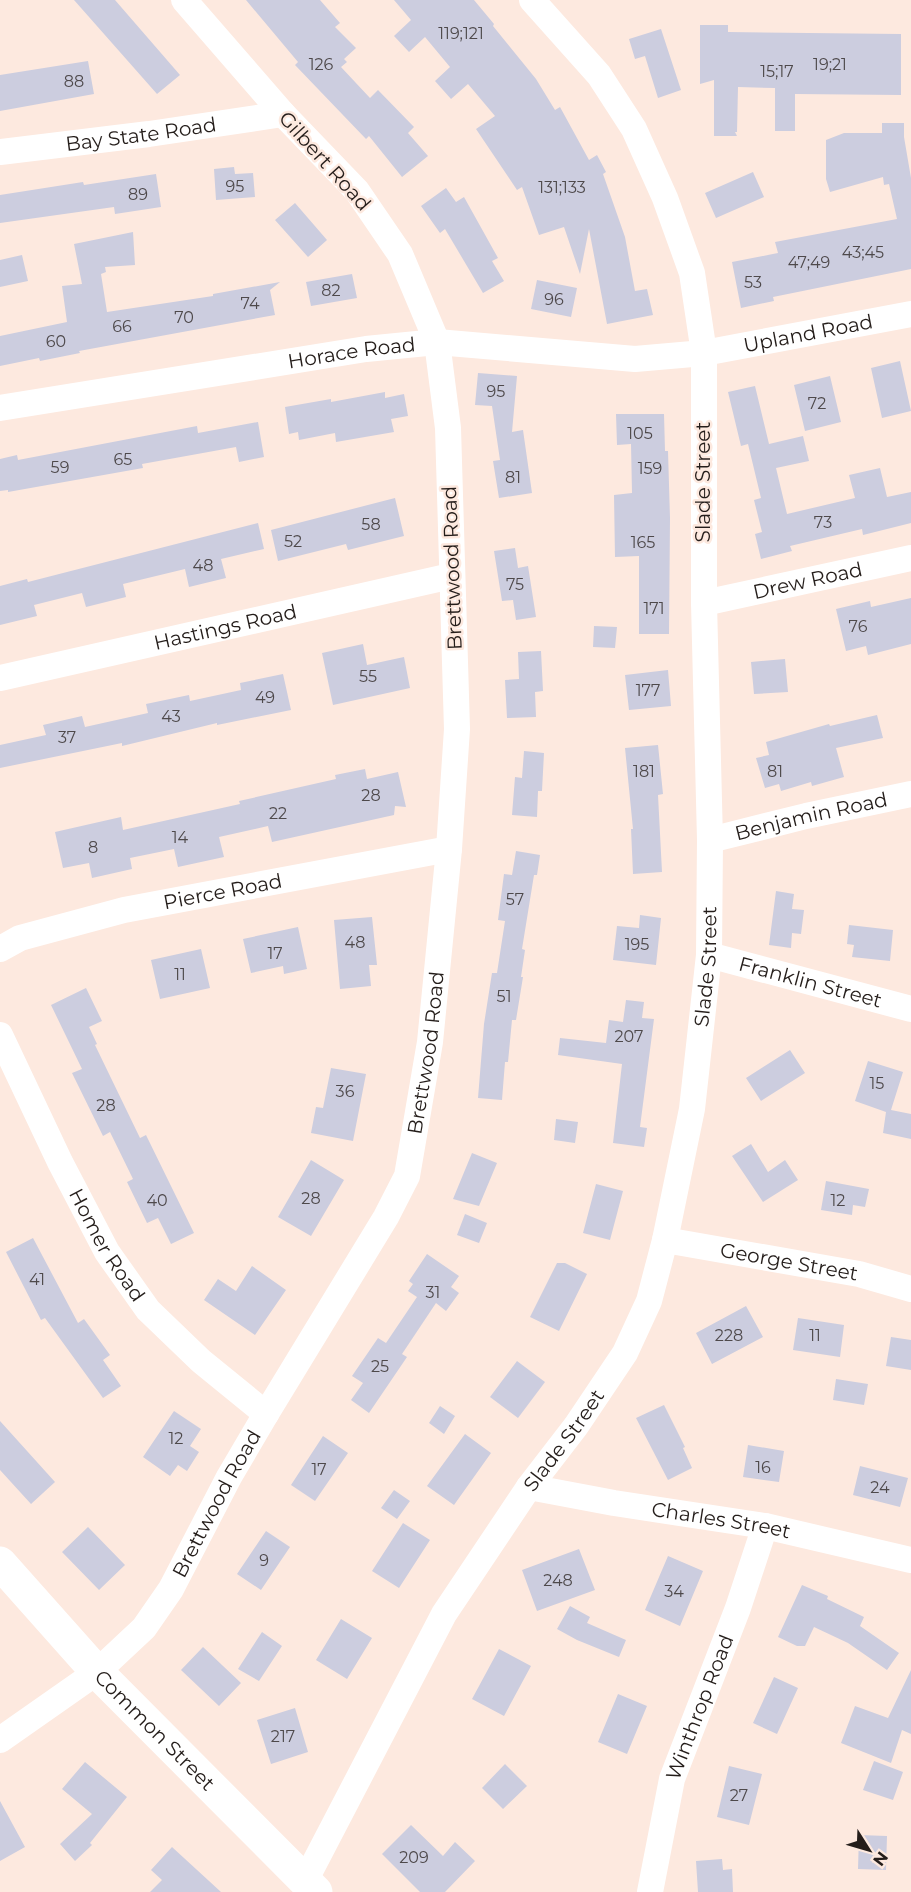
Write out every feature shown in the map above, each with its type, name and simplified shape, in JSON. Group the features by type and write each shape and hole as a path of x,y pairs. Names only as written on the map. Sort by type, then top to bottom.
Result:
{"main road":[{"name":"Common Street","path":"0,1563 97,1672 310,1887"}],"street":[{"name":"Gilbert Road","path":"184,0 283,114 357,191 400,254 437,342"},
{"name":"Slade Street","path":"310,1887 444,1614 529,1487 576,1426 626,1353 649,1301 665,1240 692,1109 709,955 710,840 704,603 704,353 692,273 665,198 634,129 599,75 532,0"},
{"name":"Bay State Road","path":"0,152 149,134 283,114"},
{"name":"Upland Road","path":"704,353 911,314"},
{"name":"Horace Road","path":"0,408 366,350 437,342 635,359 704,353"},
{"name":"Brettwood Road","path":"0,1740 97,1672 144,1628 171,1589 266,1414 386,1217 407,1176 430,1042 449,849 457,729 448,428 437,342"},
{"name":"Drew Road","path":"704,603 911,558"},
{"name":"Hastings Road","path":"0,678 451,576"},
{"name":"Benjamin Road","path":"710,840 806,816 911,794"},
{"name":"Pierce Road","path":"0,949 20,938 124,910 449,849"},
{"name":"Franklin Street","path":"709,955 911,1009"},
{"name":"Homer Road","path":"0,1035 60,1162 102,1242 148,1310 201,1361 266,1414"},
{"name":"George Street","path":"665,1240 859,1274 911,1289"},
{"name":"Charles Street","path":"529,1487 614,1503 765,1526 911,1560"},
{"name":"Winthrop Road","path":"650,1892 672,1779 738,1608 765,1526"}],"building":[{"path":"74,0 115,0 180,75 157,94"},
{"path":"246,0 320,0 340,23 335,27 356,48 344,59 347,62 341,67 370,98 378,90 414,127 408,133 428,156 402,177 369,136 366,139 295,65 298,62"},
{"path":"394,0 474,0 494,24 493,26 536,79 555,110 560,107 589,160 597,155 606,172 603,174 625,237 635,291 647,289 653,315 607,324 589,229 580,274 564,227 539,235 522,187 517,190 476,129 495,116 468,84 451,99 435,81 450,67 425,37 409,52 394,36 411,20"},
{"path":"700,25 728,25 728,32 901,34 901,95 795,94 795,131 775,131 775,88 738,87 737,132 735,132 737,136 714,136 714,80 700,84"},
{"path":"661,29 681,90 658,98 645,56 635,59 629,39"},
{"path":"88,61 94,94 0,111 0,75"},
{"path":"882,123 904,123 911,178 911,269 773,297 774,301 741,308 732,262 778,253 775,242 897,219 889,184 884,185 883,177 830,192 826,179 826,140 844,133 882,133"},
{"path":"234,167 235,174 253,173 255,197 216,200 214,169"},
{"path":"753,172 764,197 716,218 705,193"},
{"path":"156,174 161,207 115,214 114,207 0,223 0,195 83,182 84,185"},
{"path":"446,188 456,202 464,197 498,258 492,261 504,281 483,293 445,229 440,233 421,206"},
{"path":"295,203 327,240 308,257 275,220"},
{"path":"133,232 135,265 105,267 106,272 101,274 107,312 213,296 213,294 280,282 270,290 275,315 79,351 80,353 40,361 39,358 0,366 0,336 67,322 62,286 82,284 74,244"},
{"path":"22,255 28,281 0,287 0,260"},
{"path":"352,274 357,298 311,306 306,282"},
{"path":"537,280 577,288 571,317 531,309"},
{"path":"900,361 911,411 882,418 871,368"},
{"path":"478,373 517,376 512,432 523,430 532,493 499,498 493,461 500,460 492,406 475,405"},
{"path":"830,376 841,422 805,431 794,385"},
{"path":"755,386 769,444 803,436 809,461 776,468 787,514 855,498 849,475 880,468 887,497 911,492 911,523 863,535 862,529 790,546 792,551 761,559 755,534 762,532 754,500 761,498 748,444 741,446 728,392"},
{"path":"385,392 385,398 404,394 408,416 391,419 394,432 336,442 335,433 299,440 298,432 289,434 285,407 331,399 331,402"},
{"path":"616,414 664,414 665,451 668,451 670,518 669,634 639,634 639,556 615,557 614,495 632,493 631,444 617,445"},
{"path":"258,422 264,457 239,462 236,447 142,464 143,468 8,492 8,490 0,491 0,459 17,455 18,460 197,426 198,433"},
{"path":"395,498 404,536 348,550 346,544 278,561 271,530"},
{"path":"258,523 264,549 221,559 226,578 189,587 185,569 123,584 126,597 86,607 82,593 34,605 37,616 0,625 0,586 27,579 28,582"},
{"path":"515,548 518,568 528,566 536,617 516,620 513,600 502,601 494,551"},
{"path":"911,598 911,644 868,655 866,646 846,651 836,609 870,601 871,607"},
{"path":"594,626 617,627 615,648 593,647"},
{"path":"363,644 367,665 404,657 410,688 333,705 322,653"},
{"path":"541,651 543,691 535,692 536,717 507,718 505,680 519,679 518,652"},
{"path":"785,659 788,692 754,694 751,662"},
{"path":"668,670 671,706 629,710 625,675"},
{"path":"283,674 291,710 217,725 217,723 122,746 122,743 0,768 0,745 46,735 43,725 82,716 85,727 148,713 146,704 189,695 190,701 241,690 240,683"},
{"path":"877,715 883,738 836,748 844,777 812,786 811,782 781,791 779,784 765,788 756,758 769,755 766,742 829,724 830,726"},
{"path":"658,745 663,794 658,795 662,872 633,874 631,829 633,829 625,748"},
{"path":"524,751 544,753 542,791 538,791 537,817 512,815 515,777 522,778"},
{"path":"365,769 367,779 398,772 406,807 395,806 394,815 272,842 268,826 219,837 224,857 178,867 174,849 130,858 132,869 92,878 89,863 63,868 55,832 121,817 123,830 240,804 239,801 336,779 335,775"},
{"path":"516,851 540,855 537,875 534,875 522,949 525,950 521,977 523,977 516,1020 512,1020 502,1100 478,1098 484,1024 492,973 497,973 505,921 498,920 504,874 512,875"},
{"path":"776,891 794,894 792,909 804,910 801,934 792,933 791,948 769,945"},
{"path":"640,915 661,918 656,965 613,960 617,926 639,928"},
{"path":"372,917 377,965 369,965 371,986 340,989 334,920"},
{"path":"849,925 893,930 890,961 852,957 854,945 847,944"},
{"path":"298,927 307,969 284,974 283,966 251,973 243,939"},
{"path":"201,949 210,988 160,999 151,960"},
{"path":"86,988 102,1021 89,1027 97,1044 95,1045 140,1138 146,1135 194,1233 171,1244 158,1218 147,1223 127,1182 133,1179 110,1132 103,1136 72,1073 82,1069 51,1005"},
{"path":"626,1000 644,1002 642,1018 654,1019 640,1127 647,1128 644,1147 613,1143 622,1064 558,1055 560,1038 606,1043 609,1020 623,1022"},
{"path":"790,1050 805,1073 761,1101 746,1078"},
{"path":"868,1061 903,1072 891,1110 911,1114 911,1139 883,1133 886,1112 855,1101"},
{"path":"331,1068 366,1074 353,1141 311,1133 316,1107 323,1108"},
{"path":"556,1119 578,1122 575,1143 554,1140"},
{"path":"751,1144 768,1172 785,1160 798,1180 763,1202 732,1156"},
{"path":"472,1153 497,1163 479,1206 453,1199"},
{"path":"311,1160 344,1180 311,1236 278,1217"},
{"path":"826,1181 869,1189 865,1207 853,1205 852,1215 821,1210"},
{"path":"596,1184 623,1191 610,1240 583,1233"},
{"path":"465,1214 487,1223 479,1243 457,1235"},
{"path":"33,1238 78,1323 84,1319 110,1355 103,1360 121,1386 103,1398 45,1318 41,1320 6,1252"},
{"path":"427,1254 459,1276 451,1287 459,1293 446,1311 436,1303 402,1354 407,1357 369,1413 351,1400 363,1383 352,1376 378,1338 386,1343 417,1297 408,1291 413,1284 409,1281"},
{"path":"557,1263 565,1263 587,1274 559,1331 530,1317"},
{"path":"252,1266 286,1290 255,1335 204,1300 218,1279 236,1291"},
{"path":"746,1306 763,1337 712,1364 696,1333"},
{"path":"798,1318 844,1325 840,1357 793,1350"},
{"path":"891,1337 911,1340 911,1370 886,1366"},
{"path":"517,1361 545,1382 518,1418 490,1397"},
{"path":"836,1379 868,1384 864,1405 833,1400"},
{"path":"664,1405 685,1447 683,1448 692,1468 668,1480 636,1418"},
{"path":"440,1406 455,1416 444,1434 429,1423"},
{"path":"174,1411 201,1429 190,1446 199,1452 187,1471 178,1465 170,1476 143,1457"},
{"path":"0,1421 55,1482 31,1504 0,1470"},
{"path":"465,1434 491,1453 454,1505 427,1486"},
{"path":"323,1436 348,1453 315,1501 291,1485"},
{"path":"748,1445 784,1451 779,1482 743,1477"},
{"path":"860,1466 908,1478 900,1507 853,1495"},
{"path":"394,1490 410,1501 397,1519 381,1508"},
{"path":"403,1523 430,1540 399,1588 372,1571"},
{"path":"88,1527 125,1565 99,1590 62,1552"},
{"path":"266,1531 290,1547 261,1590 237,1574"},
{"path":"579,1549 595,1590 537,1611 522,1570"},
{"path":"668,1556 703,1571 680,1626 645,1610"},
{"path":"802,1585 828,1596 827,1599 864,1617 860,1626 899,1653 887,1670 848,1643 814,1627 805,1646 797,1646 778,1637"},
{"path":"570,1606 590,1617 587,1623 626,1640 619,1657 557,1629"},
{"path":"341,1619 372,1638 347,1679 316,1660"},
{"path":"262,1632 282,1646 259,1681 238,1669"},
{"path":"203,1647 241,1683 219,1706 181,1670"},
{"path":"499,1649 531,1666 504,1716 472,1699"},
{"path":"911,1670 911,1734 902,1730 891,1763 841,1743 855,1706 888,1718"},
{"path":"774,1677 798,1688 777,1734 753,1723"},
{"path":"618,1694 647,1706 627,1754 598,1742"},
{"path":"295,1708 308,1752 271,1764 257,1720"},
{"path":"874,1761 903,1772 893,1800 863,1790"},
{"path":"85,1762 127,1797 90,1843 92,1845 75,1861 60,1844 92,1814 62,1789"},
{"path":"505,1764 527,1786 503,1809 482,1788"},
{"path":"729,1766 762,1774 749,1825 717,1817"},
{"path":"0,1801 25,1847 0,1861"},
{"path":"411,1825 443,1856 455,1842 475,1861 445,1892 420,1892 382,1854"},
{"path":"859,1835 887,1836 886,1870 858,1869"},
{"path":"172,1847 221,1892 150,1892 162,1880 151,1870"},
{"path":"722,1859 723,1870 732,1869 733,1892 698,1892 696,1861"}]}
